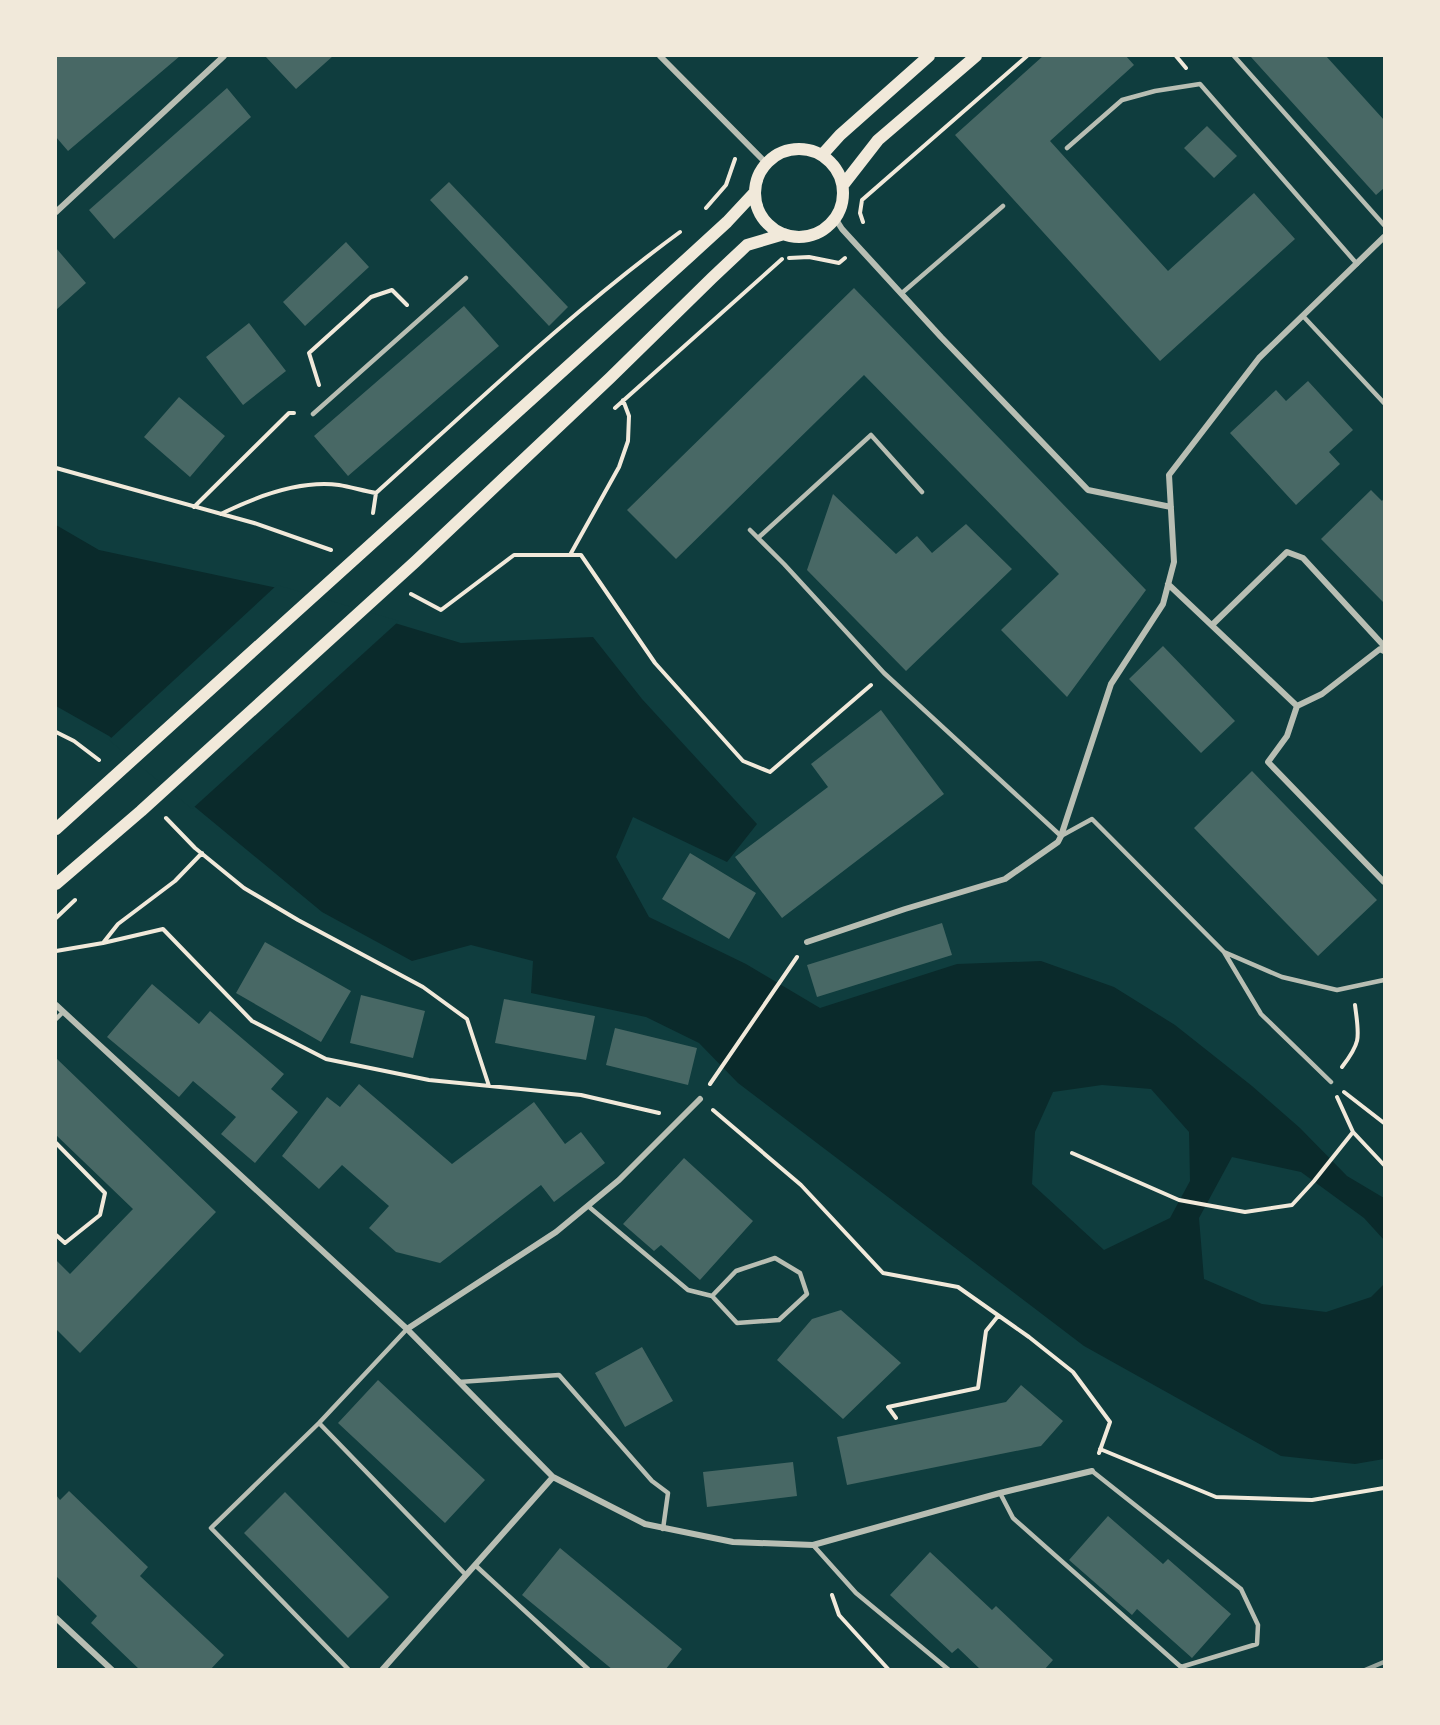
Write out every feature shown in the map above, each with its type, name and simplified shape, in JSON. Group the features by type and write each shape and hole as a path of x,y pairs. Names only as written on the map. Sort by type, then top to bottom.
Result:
{"main road":[{"path":"822,155 840,135 930,56"},
{"path":"843,185 878,140 976,56"},
{"path":"792,149 807,149 822,155 836,167 843,185 842,202 835,218 825,228 812,235 798,237 784,234 768,225 758,210 755,192 758,176 766,164 778,154 792,149"},
{"path":"56,829 727,222 755,192"},
{"path":"56,884 141,811 415,562 747,245 784,234"}],"street":[{"path":"56,212 224,56"},
{"path":"660,56 766,164"},
{"path":"835,218 842,229 941,337 1088,490 1171,507"},
{"path":"807,942 1005,879 1058,842 1111,684 1163,604 1174,562 1169,475 1259,358 1384,237"},
{"path":"1212,625 1287,552 1303,558 1384,646"},
{"path":"1168,584 1297,706"},
{"path":"1384,651 1380,649 1322,694 1297,706 1287,736 1268,762 1384,882"},
{"path":"56,1005 407,1329 553,1477 645,1524 733,1542 813,1545 1000,1493 1092,1471"},
{"path":"407,1329 556,1232 619,1180 700,1099"},
{"path":"382,1670 553,1477"},
{"path":"56,1618 112,1670"}],"lane":[{"path":"1234,56 1384,225"},
{"path":"1067,148 1122,100 1155,91 1200,84 1357,264"},
{"path":"902,293 1003,206"},
{"path":"313,414 466,278"},
{"path":"1303,316 1384,404"},
{"path":"758,538 871,435 922,492"},
{"path":"750,530 884,673 1061,836 1092,819 1224,952 1261,1014 1331,1082"},
{"path":"1224,952 1282,976 1337,990 1384,980"},
{"path":"56,1020 63,1012"},
{"path":"588,1206 688,1290 711,1296 737,1323 779,1320 807,1294 800,1273 775,1258 736,1271 711,1296"},
{"path":"349,1670 211,1528 319,1424 407,1329"},
{"path":"459,1382 560,1375 652,1481 668,1493 663,1528"},
{"path":"319,1424 466,1575"},
{"path":"1000,1493 1013,1518 1181,1667 1257,1644 1258,1625 1241,1589 1092,1471"},
{"path":"813,1545 856,1593 950,1670"},
{"path":"475,1565 589,1670"}],"path":[{"path":"783,258 809,258 839,263 869,237 860,213 862,200 1028,56"},
{"path":"700,214 726,185 742,139"},
{"path":"373,514 376,493 564,323 685,228"},
{"path":"606,416 783,258 812,235"},
{"path":"325,404 309,353 371,297 392,290 420,319"},
{"path":"570,555 619,467 628,441 629,416 623,400"},
{"path":"194,507 289,412 313,414"},
{"path":"56,468 254,523 331,550"},
{"path":"219,514 246,501 302,485 338,485 376,493"},
{"path":"441,610 514,555 581,555 655,663 744,761 770,772 884,673"},
{"path":"56,732 74,741 100,761"},
{"path":"165,817 202,853 244,888 317,931 423,987 467,1019 489,1086"},
{"path":"103,943 118,924 175,881 202,853"},
{"path":"56,951 103,943 163,928 252,1022 326,1059 429,1080 581,1095 681,1118"},
{"path":"807,942 700,1099 801,1185 883,1273 958,1287 1073,1372 1110,1422 1092,1471"},
{"path":"1353,987 1358,1034 1357,1046 1353,1053"},
{"path":"1331,1082 1384,1123"},
{"path":"1331,1082 1353,1132 1384,1165"},
{"path":"1072,1153 1179,1200 1245,1212 1292,1205 1353,1132"},
{"path":"56,1143 105,1193 100,1215 65,1243 56,1234"},
{"path":"896,1418 888,1407 978,1388 986,1331 998,1316"},
{"path":"1100,1449 1216,1497 1312,1500 1384,1488"}],"water":[{"path":"56,525 99,550 282,589 461,643 593,637 642,699 757,824 727,862 633,817 616,857 649,917 746,964 820,1008 957,964 1041,961 1114,987 1175,1025 1252,1086 1300,1128 1347,1176 1384,1198 1384,1240 1364,1218 1301,1172 1232,1157 1199,1218 1204,1279 1262,1304 1326,1312 1371,1297 1384,1284 1384,1459 1355,1464 1281,1456 1084,1346 738,1083 699,1043 646,1017 531,993 533,961 471,945 412,961 322,912 109,736 56,706","holes":["1102,1085 1151,1089 1189,1132 1190,1181 1170,1218 1104,1250 1032,1184 1035,1132 1053,1092"]}],"pier":[{"path":"277,585 399,621 192,809 109,740"}],"building":[{"path":"56,56 180,56 68,151 56,137"},
{"path":"265,56 333,56 296,89"},
{"path":"1043,56 1126,56 1134,65 1050,141 1168,271 1254,193 1295,239 1160,361 955,135"},
{"path":"1326,56 1384,120 1384,188 1376,195 1251,57"},
{"path":"227,88 251,117 114,239 89,210"},
{"path":"1207,126 1237,156 1214,178 1184,148"},
{"path":"449,182 568,307 549,326 430,200"},
{"path":"346,242 369,267 305,326 283,302"},
{"path":"56,248 86,283 56,310"},
{"path":"854,288 1146,590 1067,697 1001,630 1059,574 864,375 676,559 627,510"},
{"path":"464,306 499,346 348,476 314,436"},
{"path":"249,323 286,371 243,405 206,357"},
{"path":"1308,381 1353,430 1329,452 1340,464 1296,505 1230,433 1276,390 1286,401"},
{"path":"179,397 225,436 190,477 144,437"},
{"path":"1371,490 1382,501 1384,498 1384,603 1321,539"},
{"path":"833,494 896,554 917,536 932,553 966,524 1012,569 906,671 807,570"},
{"path":"1163,646 1235,721 1201,753 1129,679"},
{"path":"881,710 944,794 782,918 735,857 828,787 811,764"},
{"path":"1252,771 1377,900 1318,956 1194,828"},
{"path":"690,853 756,893 729,939 662,899"},
{"path":"942,923 952,955 817,997 807,965"},
{"path":"265,942 351,991 321,1042 236,993"},
{"path":"152,984 199,1024 210,1011 284,1074 271,1089 298,1112 255,1163 221,1134 236,1117 193,1081 179,1097 107,1037"},
{"path":"361,995 425,1011 413,1058 350,1043"},
{"path":"504,999 595,1016 586,1060 495,1043"},
{"path":"615,1028 697,1048 688,1085 606,1065"},
{"path":"56,1058 216,1212 80,1353 56,1329 56,1260 70,1274 133,1209 56,1135"},
{"path":"359,1084 452,1164 534,1102 565,1144 581,1132 605,1163 554,1202 541,1185 440,1263 396,1252 369,1228 389,1206 342,1165 319,1189 282,1156 327,1097 340,1107"},
{"path":"684,1158 753,1221 700,1280 661,1245 654,1251 623,1224"},
{"path":"841,1310 901,1363 843,1419 777,1360 812,1319"},
{"path":"642,1347 673,1401 625,1427 595,1373"},
{"path":"378,1380 485,1480 445,1523 338,1423"},
{"path":"1021,1385 1063,1421 1041,1446 847,1485 837,1437 1006,1402"},
{"path":"793,1462 797,1496 707,1507 703,1472"},
{"path":"69,1491 148,1567 140,1576 224,1655 210,1670 140,1670 91,1623 97,1616 56,1576 56,1495 60,1500"},
{"path":"285,1492 389,1597 348,1638 244,1533"},
{"path":"1108,1516 1163,1564 1168,1559 1231,1614 1192,1658 1137,1609 1132,1615 1069,1560"},
{"path":"560,1548 682,1649 665,1670 613,1670 522,1595"},
{"path":"930,1552 992,1610 996,1606 1053,1660 1044,1670 981,1670 958,1648 952,1653 890,1595"}],"railway":[{"path":"1365,1670 1384,1662"}]}
